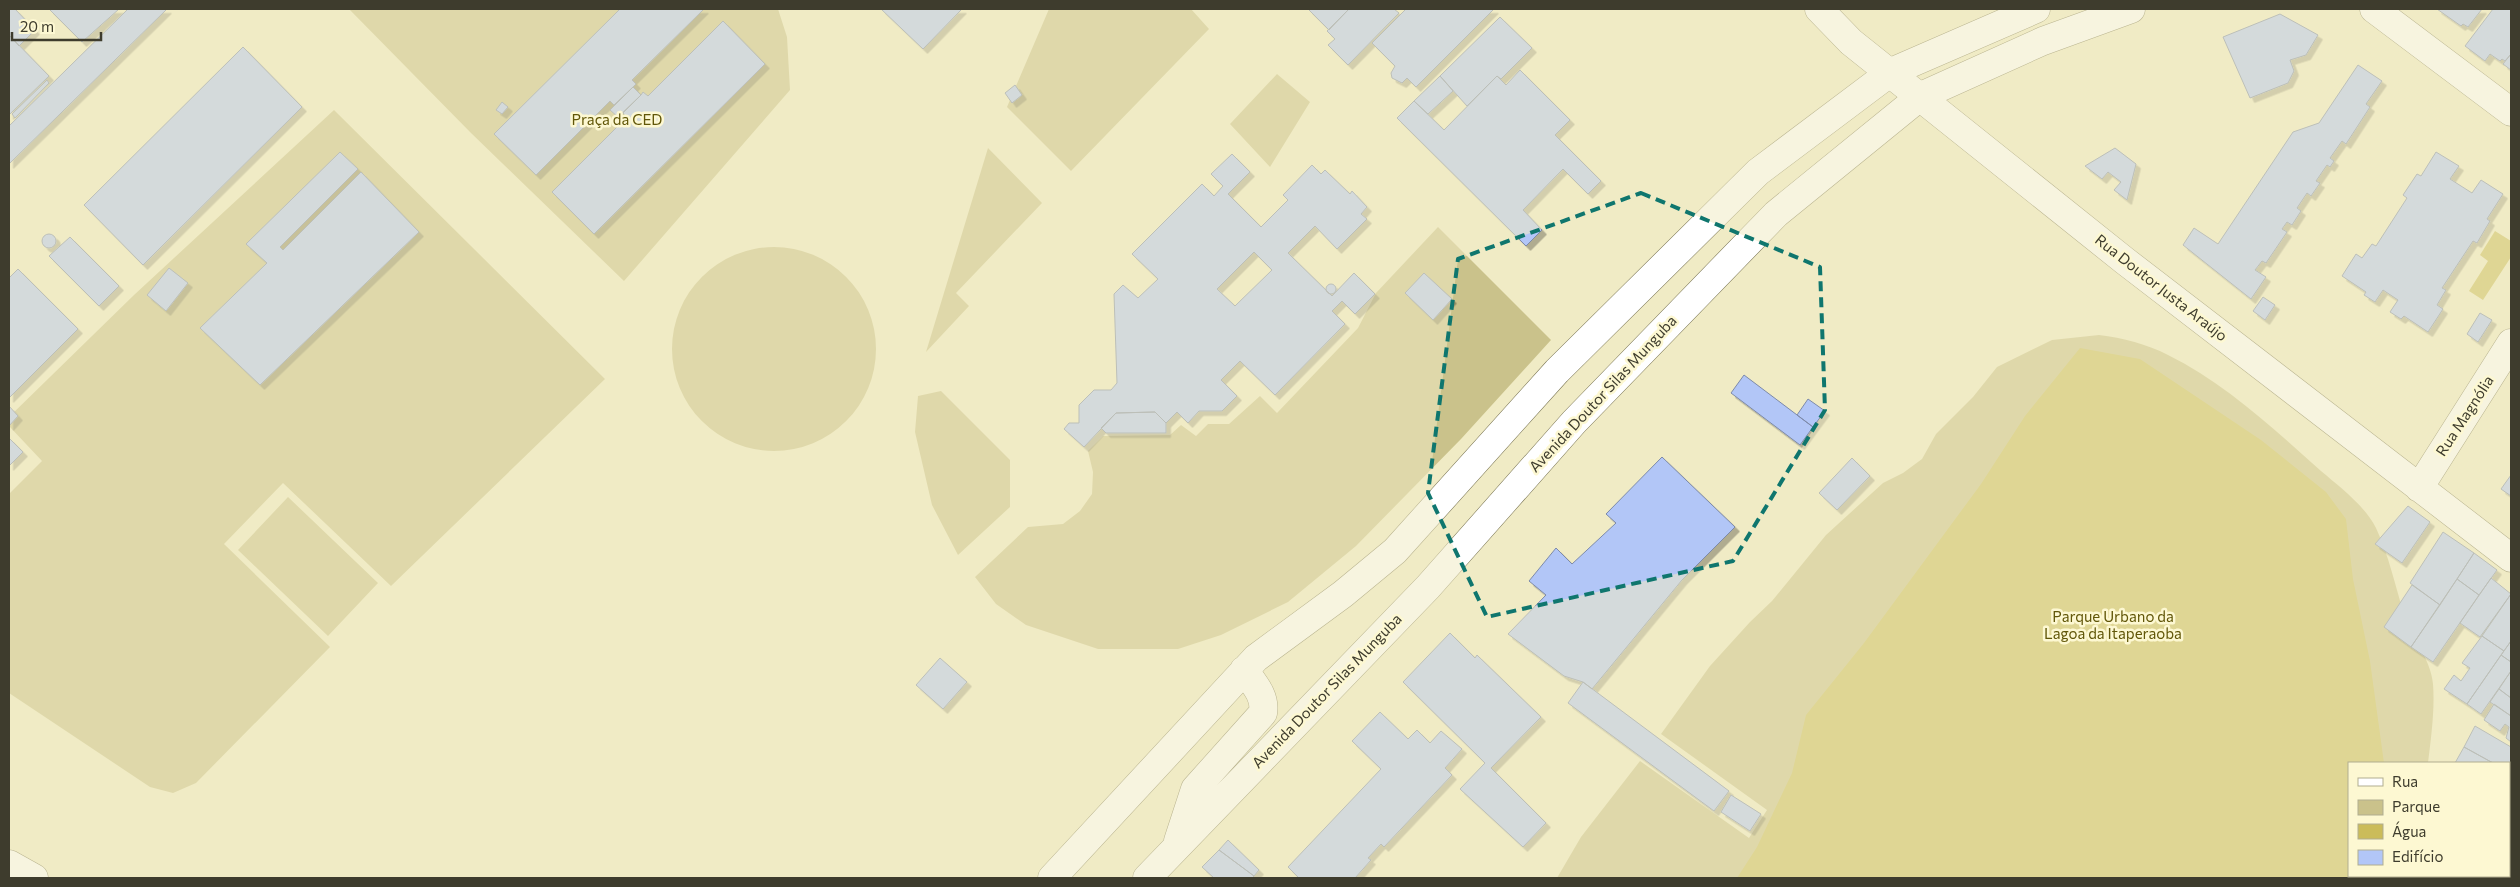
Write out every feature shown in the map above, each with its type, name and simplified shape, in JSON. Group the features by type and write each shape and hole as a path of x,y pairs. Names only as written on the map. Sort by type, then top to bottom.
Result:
{"main road":[{"name":"Rua Doutor Justa Araújo","path":"1819,9 1851,42 2125,260 2511,558"},
{"path":"1052,878 1256,658 1343,594 1395,551 1557,371 1758,172 1890,72 2036,9"},
{"name":"Avenida Doutor Silas Munguba","path":"1147,878 1428,587 1574,422 1776,214 1921,96 2043,41 2131,9"},
{"path":"2374,9 2511,112"},
{"name":"Rua Magnólia","path":"2419,488 2511,344"},
{"path":"1176,847 1195,789 1263,713 1264,704 1260,692 1244,670"},
{"path":"9,864 34,878"}],"highlighted area":[{"path":"1641,193 1820,267 1825,410 1733,561 1487,617 1428,493 1458,259"}],"green space":[{"name":"Praça da CED","path":"349,9 778,9 787,37 790,90 624,281 471,133"},
{"path":"1049,9 1191,9 1209,29 1071,171 1007,107"},
{"path":"1277,74 1310,102 1270,167 1230,124"},
{"path":"334,110 605,379 391,586 283,483 224,544 330,647 196,783 173,793 150,787 9,693 9,494 42,461 9,426 9,417 134,295"},
{"path":"988,148 1042,203 956,293 969,306 926,352"},
{"path":"1438,227 1551,340 1461,439 1356,546 1288,602 1221,635 1178,649 1098,649 1026,625 996,604 975,577 1028,527 1063,524 1080,511 1092,494 1093,472 1088,451 1103,436 1170,435 1181,425 1196,436 1208,424 1229,424 1260,396 1277,413 1358,328 1376,293"},
{"path":"774,247 794,249 822,259 839,270 853,284 868,310 874,329 876,349 874,369 864,397 853,414 839,428 813,443 794,449 774,451 754,449 726,439 709,428 695,414 680,388 674,369 672,349 674,329 684,301 695,284 709,270 735,255 754,249"},
{"name":"Parque Urbano da Lagoa da Itaperaoba","path":"2099,335 2126,340 2152,348 2189,366 2229,393 2267,423 2344,490 2371,520 2381,539 2407,623 2429,666 2433,684 2432,724 2428,762 2348,762 2348,877 2399,878 1557,878 1581,837 1640,761 1749,838 1767,810 1661,734 1710,666 1772,601 1826,535 1883,483 1903,473 1922,459 1936,434 1973,397 1997,367 2052,340"},
{"path":"941,391 1010,460 1010,507 958,555 932,505 915,432 918,396"},
{"path":"288,497 378,583 328,636 238,550"}],"water":[{"path":"2495,231 2511,241 2511,257 2483,300 2469,291 2488,261 2480,255"},
{"name":"Parque Urbano da Lagoa da Itaperaoba","path":"2080,348 2140,359 2261,440 2326,492 2346,519 2353,579 2370,661 2384,762 2348,762 2348,877 2384,878 1737,878 1757,847 1792,773 1806,715 1864,643 1981,484 2025,416"}],"building":[{"path":"9,9 15,9 35,30 19,46 9,35"},
{"path":"49,9 119,9 82,42"},
{"path":"128,9 167,9 9,164 9,126"},
{"path":"620,9 704,9 632,80 636,84 633,87 614,105 610,101 536,175 494,134"},
{"path":"881,9 962,9 923,49"},
{"path":"1308,9 1349,9 1329,30"},
{"path":"1349,9 1394,9 1399,13 1348,65 1328,45 1335,39 1327,31"},
{"path":"1406,9 1494,9 1416,87 1407,78 1402,83 1392,78 1391,73 1395,66 1372,43"},
{"path":"2437,9 2482,9 2468,27 2463,24 2461,26"},
{"path":"2493,9 2511,9 2511,54 2505,61 2502,59 2500,61 2490,54 2485,61 2465,46"},
{"path":"2280,14 2318,35 2306,55 2290,60 2294,71 2288,83 2250,98 2223,37"},
{"path":"1500,17 1532,48 1501,79 1497,76 1467,106 1440,76"},
{"path":"723,21 765,64 594,234 552,192 627,117 623,113 643,92 648,96"},
{"path":"9,35 49,76 9,115"},
{"path":"243,47 302,107 143,265 84,205"},
{"path":"2511,54 2511,70 2503,64"},
{"path":"2358,65 2382,81 2366,104 2370,107 2346,144 2342,141 2330,158 2334,161 2330,167 2327,165 2316,181 2320,183 2311,196 2307,193 2297,208 2301,211 2292,225 2287,222 2282,229 2287,232 2266,263 2262,261 2255,270 2266,277 2251,299 2183,245 2194,228 2218,244 2293,132 2319,123"},
{"path":"1520,70 1570,120 1555,135 1601,181 1588,194 1563,169 1523,210 1542,230 1526,246 1397,118 1414,101 1444,130 1497,76 1506,85"},
{"path":"1440,76 1453,91 1428,114 1414,101"},
{"path":"47,80 49,83 15,118 12,114"},
{"path":"1015,85 1022,95 1012,103 1005,93"},
{"path":"633,87 641,95 618,117 610,110"},
{"path":"502,102 508,107 502,114 496,110"},
{"path":"2115,148 2136,164 2127,200 2114,190 2121,182 2108,172 2102,179 2085,166"},
{"path":"340,152 358,169 280,247 283,250 361,172 419,232 260,385 200,328 267,263 246,244"},
{"path":"2436,152 2459,166 2450,179 2472,193 2481,180 2503,194 2487,219 2490,221 2477,243 2473,241 2442,288 2446,290 2437,305 2443,309 2428,332 2404,316 2401,319 2390,312 2398,300 2383,290 2375,302 2364,295 2366,292 2342,276 2356,254 2362,258 2372,244 2376,246 2407,198 2403,195 2417,174 2421,176"},
{"path":"1232,154 1250,172 1228,194 1261,227 1288,200 1283,195 1312,165 1321,174 1325,170 1350,194 1352,191 1367,207 1361,214 1367,219 1337,249 1315,226 1288,253 1332,296 1354,273 1375,294 1355,314 1342,301 1332,311 1345,324 1275,395 1240,361 1221,380 1237,396 1222,411 1199,411 1188,423 1177,412 1166,423 1155,412 1116,413 1084,447 1064,429 1069,423 1079,423 1079,405 1094,390 1111,390 1117,383 1114,294 1123,285 1138,298 1158,279 1132,254 1202,184 1214,196 1223,186 1211,174","holes":["1254,252 1272,270 1235,306 1217,289"]},
{"path":"46,234 52,234 56,241 52,248 46,248 42,244 42,238"},
{"path":"70,237 119,286 99,306 49,256"},
{"path":"169,268 188,283 166,311 147,295"},
{"path":"18,269 78,329 9,398 9,278"},
{"path":"1424,273 1452,299 1433,320 1405,293"},
{"path":"1329,284 1333,284 1336,289 1335,293 1329,294 1326,291 1326,287"},
{"path":"2263,297 2275,305 2265,320 2253,311"},
{"path":"2480,313 2492,320 2478,342 2467,334"},
{"path":"1744,375 1813,427 1800,445 1731,393"},
{"path":"1808,399 1825,411 1813,427 1797,415"},
{"path":"9,406 18,416 9,426"},
{"path":"1155,412 1166,423 1166,433 1106,433 1101,428 1116,413"},
{"path":"9,438 23,452 9,466"},
{"path":"1662,457 1735,527 1682,580 1592,689 1583,682 1564,676 1508,634 1546,595 1529,581 1556,548 1572,564 1616,523 1606,514"},
{"path":"1852,458 1870,476 1837,510 1819,493"},
{"path":"2511,475 2511,496 2501,489"},
{"path":"2408,506 2430,522 2402,563 2375,544"},
{"path":"2443,532 2474,553 2440,605 2410,583"},
{"path":"2474,553 2497,570 2479,595 2457,579"},
{"path":"2491,578 2511,594 2480,637 2460,623"},
{"path":"2457,579 2479,595 2433,662 2411,647"},
{"path":"2412,585 2440,605 2411,647 2384,627"},
{"path":"2511,594 2511,641 2504,651 2482,636"},
{"path":"1450,633 1475,658 1477,655 1541,717 1491,768 1546,823 1523,847 1460,789 1485,763 1403,682"},
{"path":"2482,636 2504,651 2467,704 2444,689 2454,675 2461,681 2470,668 2462,663"},
{"path":"2511,641 2511,662 2501,655"},
{"path":"2501,655 2511,662 2511,671 2481,714 2467,704"},
{"path":"940,658 967,682 943,709 916,685"},
{"path":"2511,671 2511,698 2499,689"},
{"path":"1583,682 1729,791 1714,811 1568,703"},
{"path":"2499,689 2511,698 2511,716 2490,702"},
{"path":"2494,704 2511,716 2511,742 2506,738 2509,727 2505,724 2500,731 2484,720"},
{"path":"1380,712 1408,739 1417,730 1430,743 1441,731 1462,749 1445,768 1452,775 1384,847 1381,844 1368,858 1371,860 1355,878 1299,878 1288,867 1381,769 1352,741"},
{"path":"2475,726 2511,747 2511,774 2510,762 2491,762 2464,747"},
{"path":"2464,747 2491,762 2456,762"},
{"path":"1731,795 1761,814 1750,831 1721,812"},
{"path":"1228,840 1259,870 1254,876 1219,850"},
{"path":"1219,850 1254,876 1252,878 1214,878 1202,867"},
{"path":"2407,877 2456,878 2409,878"}]}
